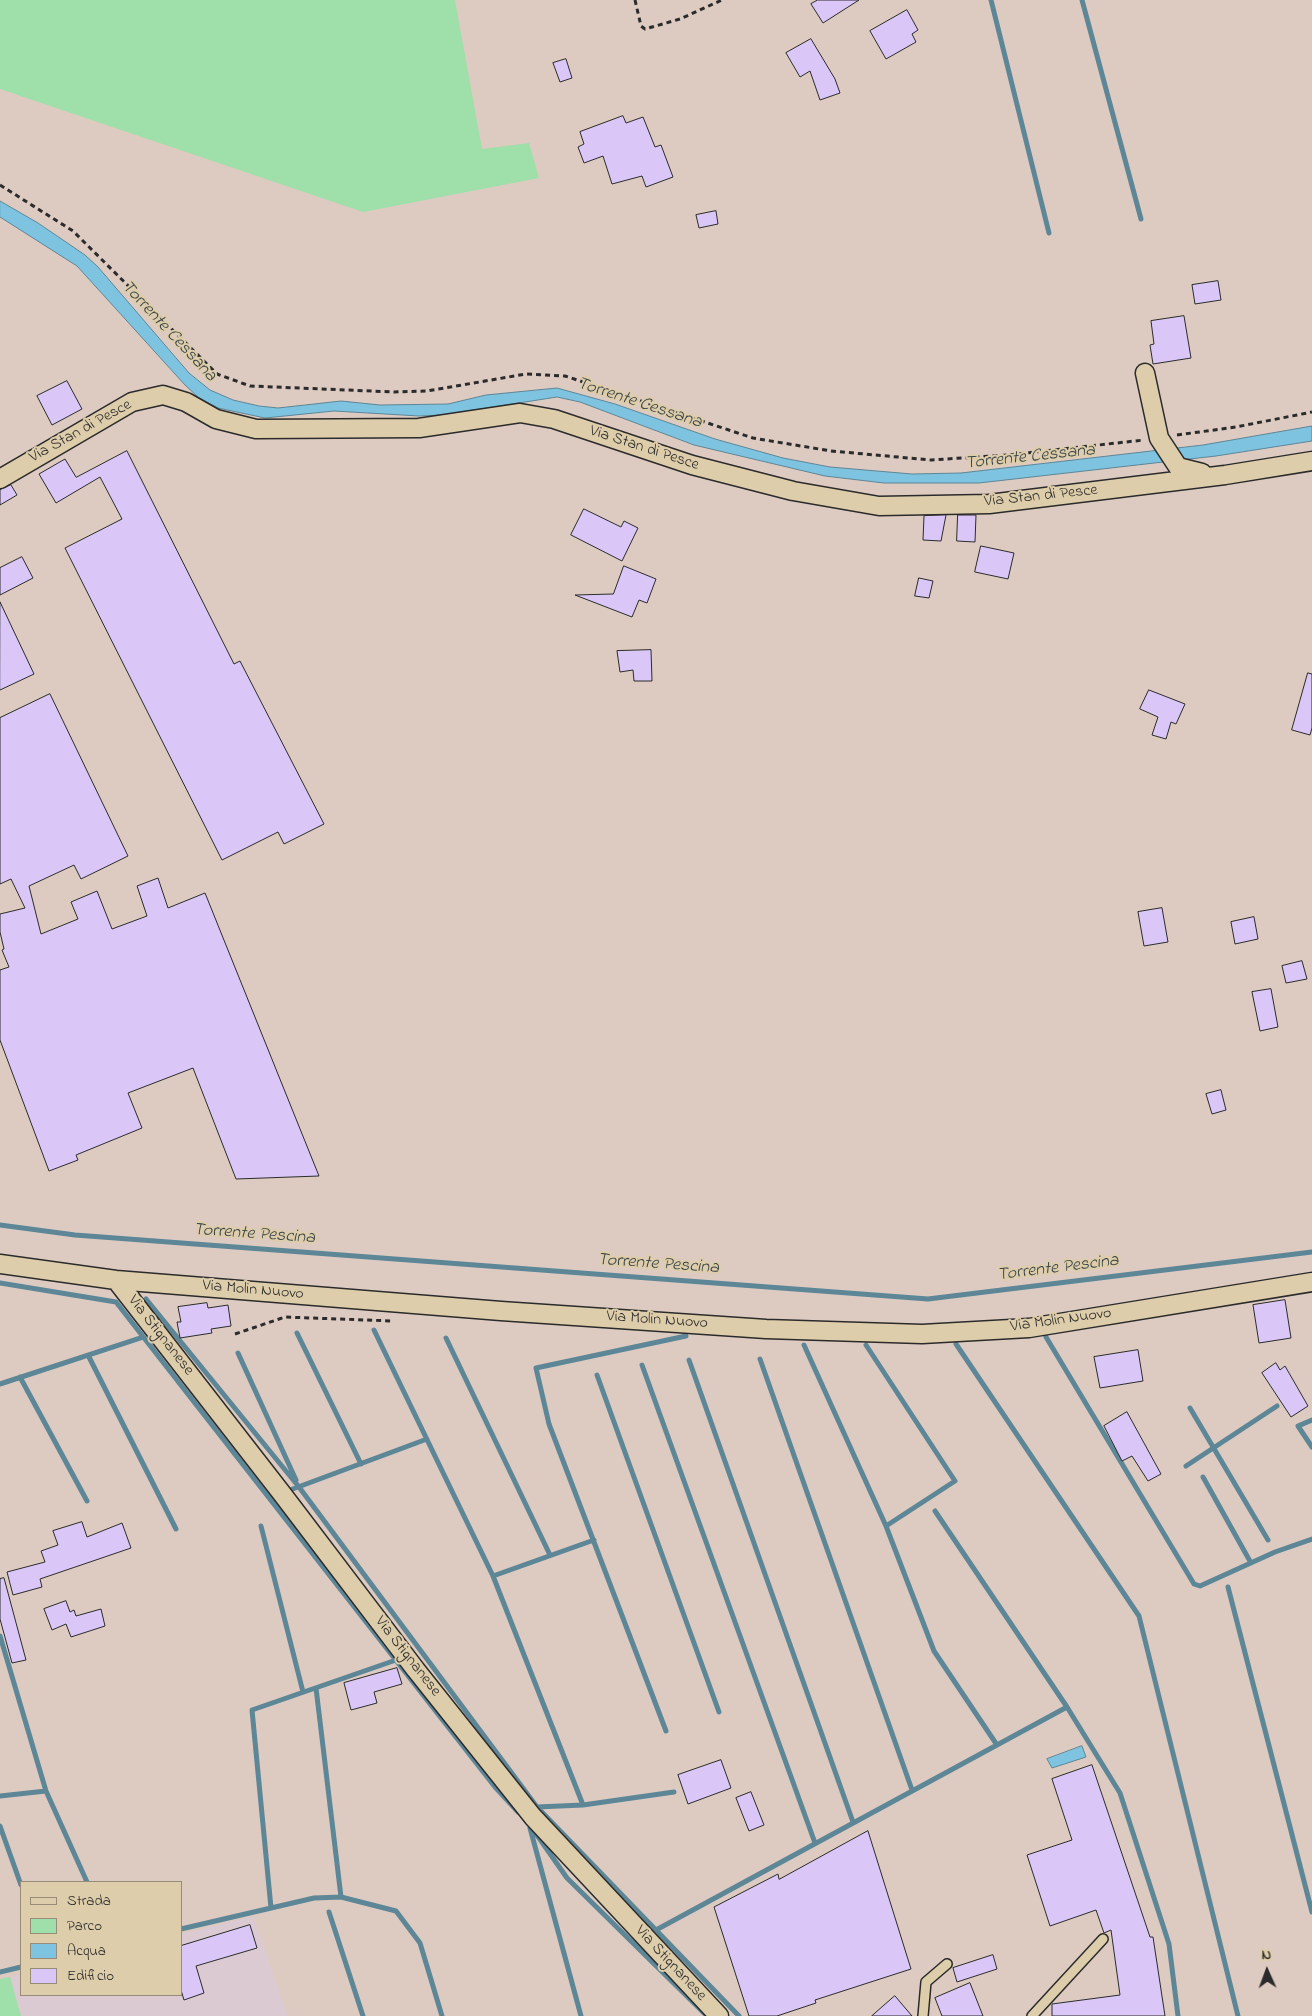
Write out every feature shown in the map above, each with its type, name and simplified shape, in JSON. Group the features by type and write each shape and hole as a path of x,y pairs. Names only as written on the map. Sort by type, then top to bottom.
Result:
{"street":[{"path":"1144,373 1159,438 1175,464 1187,471 1225,475"},
{"name":"Via Stan di Pesce","path":"0,478 132,402 163,395 186,402 216,419 256,429 419,428 520,413 554,419 692,465 784,489 880,506 989,504 1225,475 1312,461"},
{"name":"Via Molin Nuovo","path":"0,1264 116,1280 520,1312 766,1328 922,1334 1029,1328 1312,1282"},
{"name":"Via Stignanese","path":"116,1280 416,1670 527,1809 719,2016"}],"lane":[{"path":"1032,2016 1103,1939"},
{"path":"923,2016 926,1982 947,1964"}],"path":[{"path":"635,0 641,26 645,29 680,19 722,0"},
{"path":"0,185 73,231 217,374 250,386 402,392 427,391 526,374 565,376 753,438 831,452 931,460 1008,455 1159,438 1236,428 1312,412"},
{"path":"235,1334 285,1317 394,1321"}],"shaded area":[{"path":"253,1916 288,2016 21,2016 10,1977 20,1974 20,1996 182,1996 182,1934"}],"green space":[{"path":"0,0 455,0 482,149 529,143 539,178 363,212 0,89"},
{"path":"10,1977 21,2016 0,2016 0,1979"}],"water":[{"path":"0,201 38,223 85,255 98,267 189,373 210,390 233,400 259,406 278,408 341,401 380,405 448,404 486,395 557,388 615,404 715,439 783,458 830,467 912,474 961,473 1203,445 1312,426 1312,441 1216,456 979,483 884,483 825,476 694,445 580,402 557,397 442,415 419,416 334,411 265,418 218,408 199,398 77,266 0,217"},
{"path":"1082,1746 1086,1757 1052,1768 1047,1759"}],"building":[{"path":"818,0 859,0 823,23 811,4"},
{"path":"907,10 918,30 912,34 916,42 886,59 870,31"},
{"path":"811,39 835,79 840,93 820,100 810,71 800,77 786,53"},
{"path":"566,59 572,78 560,82 553,63"},
{"path":"623,116 626,123 643,117 655,147 661,145 673,177 646,187 642,176 612,184 603,156 584,163 578,147 584,144 580,132"},
{"path":"716,211 718,224 699,228 696,215"},
{"path":"1218,281 1221,300 1195,304 1192,285"},
{"path":"1184,316 1191,358 1153,364 1150,345 1154,344 1151,321"},
{"path":"67,381 82,409 52,425 37,396"},
{"path":"127,451 234,664 240,661 324,824 284,844 278,832 222,860 65,548 122,519 100,477 56,503 39,474 65,459 76,477"},
{"path":"11,485 17,495 0,505 0,490"},
{"path":"584,509 621,527 624,521 638,528 622,561 571,535"},
{"path":"946,515 941,541 923,540 924,516"},
{"path":"958,515 976,515 975,542 957,541"},
{"path":"981,546 1014,553 1008,579 975,572"},
{"path":"22,557 33,578 0,595 0,568"},
{"path":"624,566 656,579 647,603 639,600 632,617 575,595 613,594"},
{"path":"919,578 933,581 929,598 915,596"},
{"path":"0,602 34,674 0,690"},
{"path":"651,650 652,681 634,681 633,670 620,672 617,651"},
{"path":"1308,673 1312,674 1312,728 1310,735 1292,730"},
{"path":"1149,690 1185,704 1176,724 1171,722 1166,739 1152,735 1158,717 1140,709"},
{"path":"50,694 128,856 81,879 74,865 29,886 41,934 78,919 71,902 97,891 112,929 147,916 137,886 158,878 168,908 205,893 319,1176 236,1179 193,1068 128,1093 142,1128 76,1155 78,1160 49,1171 0,1040 0,970 9,967 2,950 4,949 0,932 0,914 25,908 11,879 0,884 0,718"},
{"path":"1162,908 1168,942 1144,946 1138,912"},
{"path":"1254,917 1258,939 1235,944 1231,922"},
{"path":"1302,961 1307,979 1286,983 1282,966"},
{"path":"1271,989 1278,1027 1260,1031 1252,992"},
{"path":"1221,1090 1226,1110 1212,1114 1206,1094"},
{"path":"1285,1300 1291,1338 1259,1343 1253,1305"},
{"path":"207,1303 208,1308 228,1305 231,1326 211,1329 212,1333 180,1338 177,1322 181,1322 178,1307"},
{"path":"1138,1350 1143,1381 1100,1388 1094,1357"},
{"path":"1276,1363 1280,1370 1285,1366 1308,1406 1291,1417 1262,1373"},
{"path":"1127,1412 1161,1474 1148,1481 1132,1456 1122,1461 1104,1426"},
{"path":"82,1522 87,1537 122,1523 131,1548 40,1579 42,1587 13,1595 7,1572 45,1562 41,1551 58,1545 53,1531"},
{"path":"4,1578 26,1660 12,1663 0,1619 0,1579"},
{"path":"66,1601 70,1612 74,1610 76,1616 101,1609 105,1626 71,1637 66,1624 52,1630 44,1609"},
{"path":"397,1668 402,1684 374,1692 377,1703 351,1710 344,1683"},
{"path":"721,1760 731,1788 688,1804 678,1775"},
{"path":"1092,1765 1150,1937 1153,1937 1165,2016 1052,2016 1052,2004 1120,1995 1111,1930 1104,1933 1096,1910 1050,1926 1027,1855 1072,1840 1052,1779"},
{"path":"751,1792 764,1825 749,1831 736,1798"},
{"path":"868,1831 911,1969 815,2000 816,2003 777,2016 749,2016 714,1907 778,1874 779,1879"},
{"path":"250,1925 257,1948 196,1966 204,1993 184,2000 182,1993 182,1946"},
{"path":"993,1955 997,1969 957,1982 953,1968"},
{"path":"970,1983 983,2016 942,2016 935,1998"},
{"path":"895,1996 912,2016 872,2016"}],"waterway":[{"path":"991,0 1049,233"},
{"path":"1082,0 1141,219"},
{"name":"Torrente Pescina","path":"0,1225 75,1235 928,1299 1312,1252"},
{"path":"0,1283 116,1302 495,1787 518,1812"},
{"path":"146,1299 299,1487 537,1807 739,2016"},
{"path":"374,1330 493,1576 583,1805"},
{"path":"297,1333 361,1464"},
{"path":"666,1731 549,1424 536,1368 686,1336"},
{"path":"0,1384 143,1337"},
{"path":"1046,1337 1194,1584 1200,1586 1275,1552 1312,1539"},
{"path":"446,1338 550,1555"},
{"path":"956,1344 1139,1616 1238,2016"},
{"path":"804,1345 886,1526 934,1651 997,1745"},
{"path":"866,1345 955,1481 886,1526"},
{"path":"238,1353 296,1480"},
{"path":"88,1355 176,1529"},
{"path":"760,1359 912,1790"},
{"path":"689,1360 853,1822"},
{"path":"642,1365 815,1843"},
{"path":"597,1375 719,1712"},
{"path":"20,1377 87,1501"},
{"path":"1186,1466 1277,1406"},
{"path":"1190,1408 1268,1540"},
{"path":"1312,1420 1298,1426 1312,1447"},
{"path":"290,1490 427,1439"},
{"path":"1203,1477 1251,1563"},
{"path":"935,1511 1067,1707 1120,1793 1169,1944 1178,2016"},
{"path":"261,1526 303,1692"},
{"path":"493,1576 594,1540"},
{"path":"1228,1587 1312,1912"},
{"path":"0,1636 46,1791 87,1881"},
{"path":"271,1908 252,1710 396,1660"},
{"path":"316,1688 341,1897"},
{"path":"656,1930 1067,1707"},
{"path":"0,1796 46,1791"},
{"path":"537,1807 583,1805 674,1792"},
{"path":"0,1826 20,1882"},
{"path":"530,1828 581,2016"},
{"path":"532,1828 567,1878 707,2016"},
{"path":"182,1929 314,1898 341,1897 396,1911 420,1943 442,2016"},
{"path":"329,1912 363,2016"},
{"path":"0,1972 20,1967"}],"water label":[{"name":"Torrente Cessana","path":"168,332"},
{"name":"Torrente Cessana","path":"639,404"},
{"name":"Torrente Cessana","path":"1030,458"}]}
